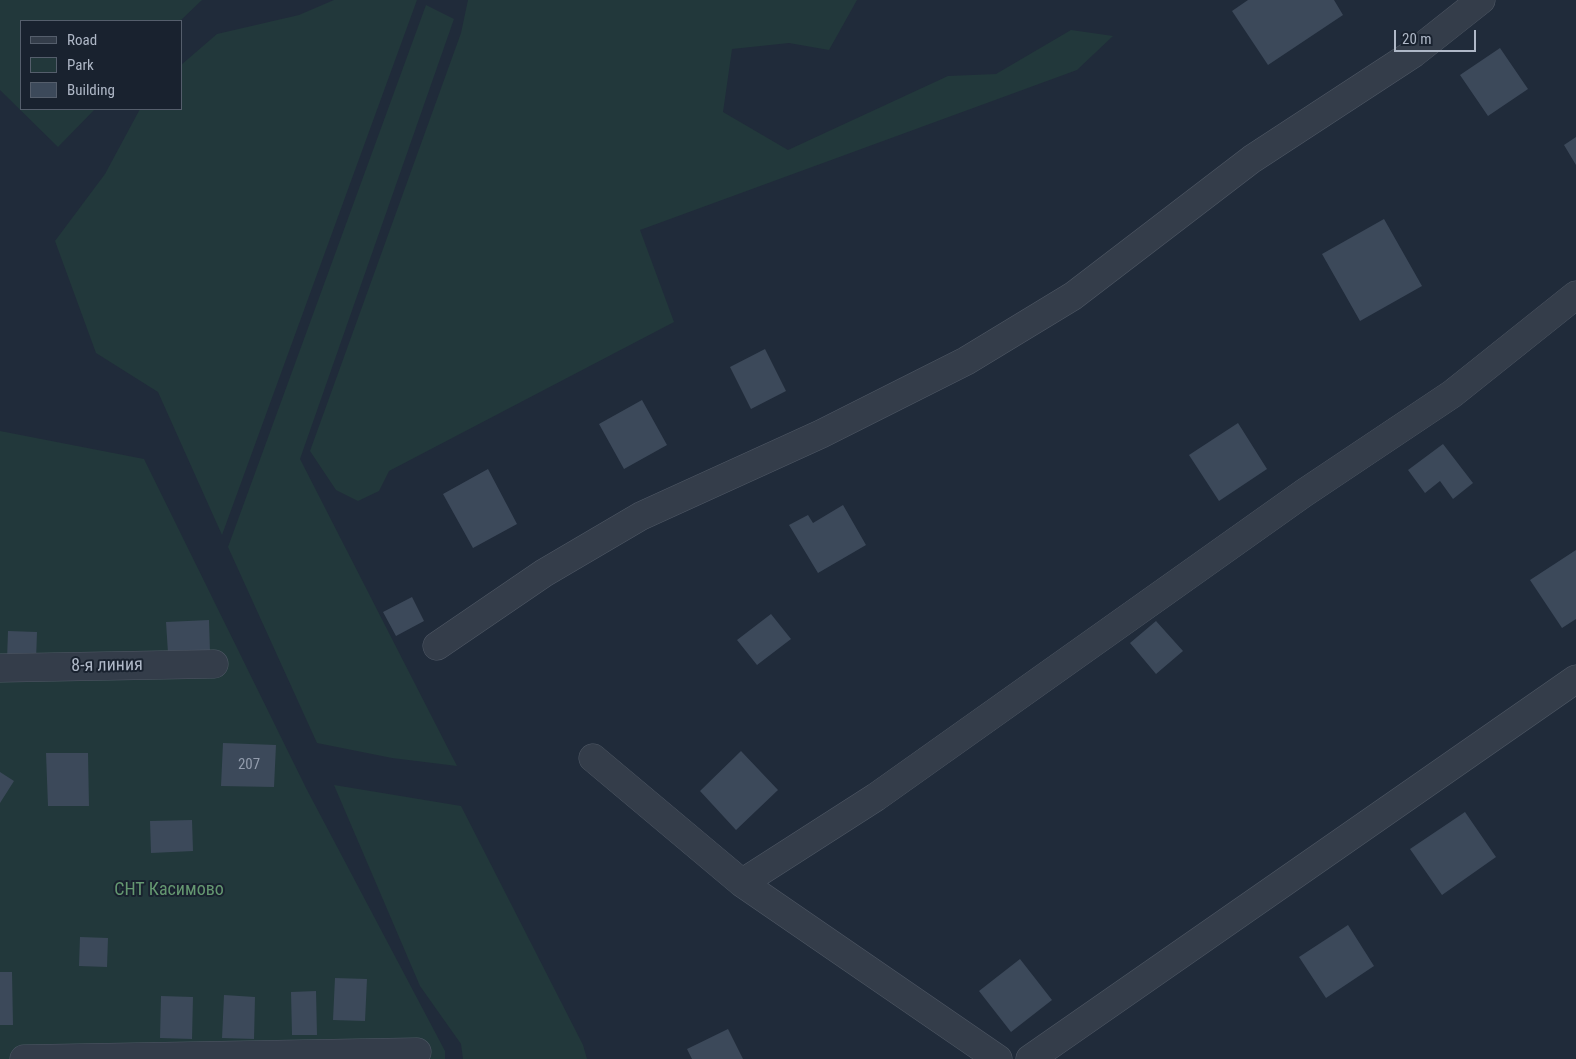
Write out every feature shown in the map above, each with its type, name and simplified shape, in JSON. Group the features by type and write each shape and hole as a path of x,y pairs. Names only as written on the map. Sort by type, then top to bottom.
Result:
{"street":[{"path":"437,646 544,572 640,516 821,434 957,366 1072,296 1252,159 1414,53 1480,0"},
{"path":"742,883 876,797 1304,493 1452,394 1576,296"},
{"name":"8-я линия","path":"0,668 214,664"},
{"path":"1030,1059 1576,679"},
{"path":"593,758 742,883 998,1059"},
{"path":"24,1059 417,1052"}],"green space":[{"path":"0,0 202,0 181,20 20,20 20,110 0,90"},
{"path":"334,0 417,0 222,535 158,392 96,353 55,241 105,174 139,110 182,110 182,64 217,34 299,15"},
{"path":"468,0 857,0 829,50 789,43 732,49 723,112 788,150 948,76 996,74 1071,30 1113,36 1077,70 640,230 674,322 389,471 379,491 358,501 336,490 310,451 461,33"},
{"path":"426,5 454,19 300,459 457,766 392,758 317,743 228,547"},
{"path":"20,110 94,110 58,147"},
{"name":"СНТ Касимово","path":"0,431 144,459 306,788 445,1051 445,1059 0,1059"},
{"path":"334,785 461,806 583,1045 587,1059 463,1059 461,1044 420,986"}],"building":[{"path":"1248,0 1334,0 1343,15 1268,65 1232,11"},
{"path":"1500,48 1528,89 1488,116 1460,75"},
{"path":"1576,137 1576,165 1564,145"},
{"path":"1384,219 1422,286 1360,321 1322,254"},
{"path":"765,349 786,391 751,409 730,367"},
{"path":"642,400 667,445 624,469 599,424"},
{"path":"1238,423 1267,469 1219,501 1189,455"},
{"path":"1443,444 1473,483 1453,499 1440,481 1425,493 1408,470"},
{"path":"488,469 517,524 473,548 443,494"},
{"path":"843,505 866,545 818,573 789,525 808,515 813,523"},
{"path":"1576,550 1576,619 1562,628 1530,580"},
{"path":"412,597 424,621 396,636 383,612"},
{"path":"771,614 791,639 757,665 737,640"},
{"path":"209,620 210,652 168,653 166,622"},
{"path":"1156,621 1183,651 1156,674 1130,643"},
{"path":"8,631 37,632 36,661 7,660"},
{"path":"223,743 276,745 274,787 221,786"},
{"path":"741,751 778,790 736,830 700,791"},
{"path":"46,753 88,753 89,806 48,806"},
{"path":"0,772 14,781 0,803"},
{"path":"1465,812 1496,857 1442,895 1410,849"},
{"path":"192,820 193,851 151,853 150,821"},
{"path":"1348,925 1374,966 1326,998 1299,957"},
{"path":"80,937 108,938 107,967 79,966"},
{"path":"1020,959 1052,1000 1011,1032 979,991"},
{"path":"0,972 12,972 13,1025 0,1025"},
{"path":"335,978 367,979 365,1021 333,1020"},
{"path":"316,991 317,1035 292,1035 291,992"},
{"path":"224,995 255,997 254,1039 222,1038"},
{"path":"161,996 193,997 192,1039 160,1038"},
{"path":"728,1029 743,1059 692,1059 687,1049"}]}
